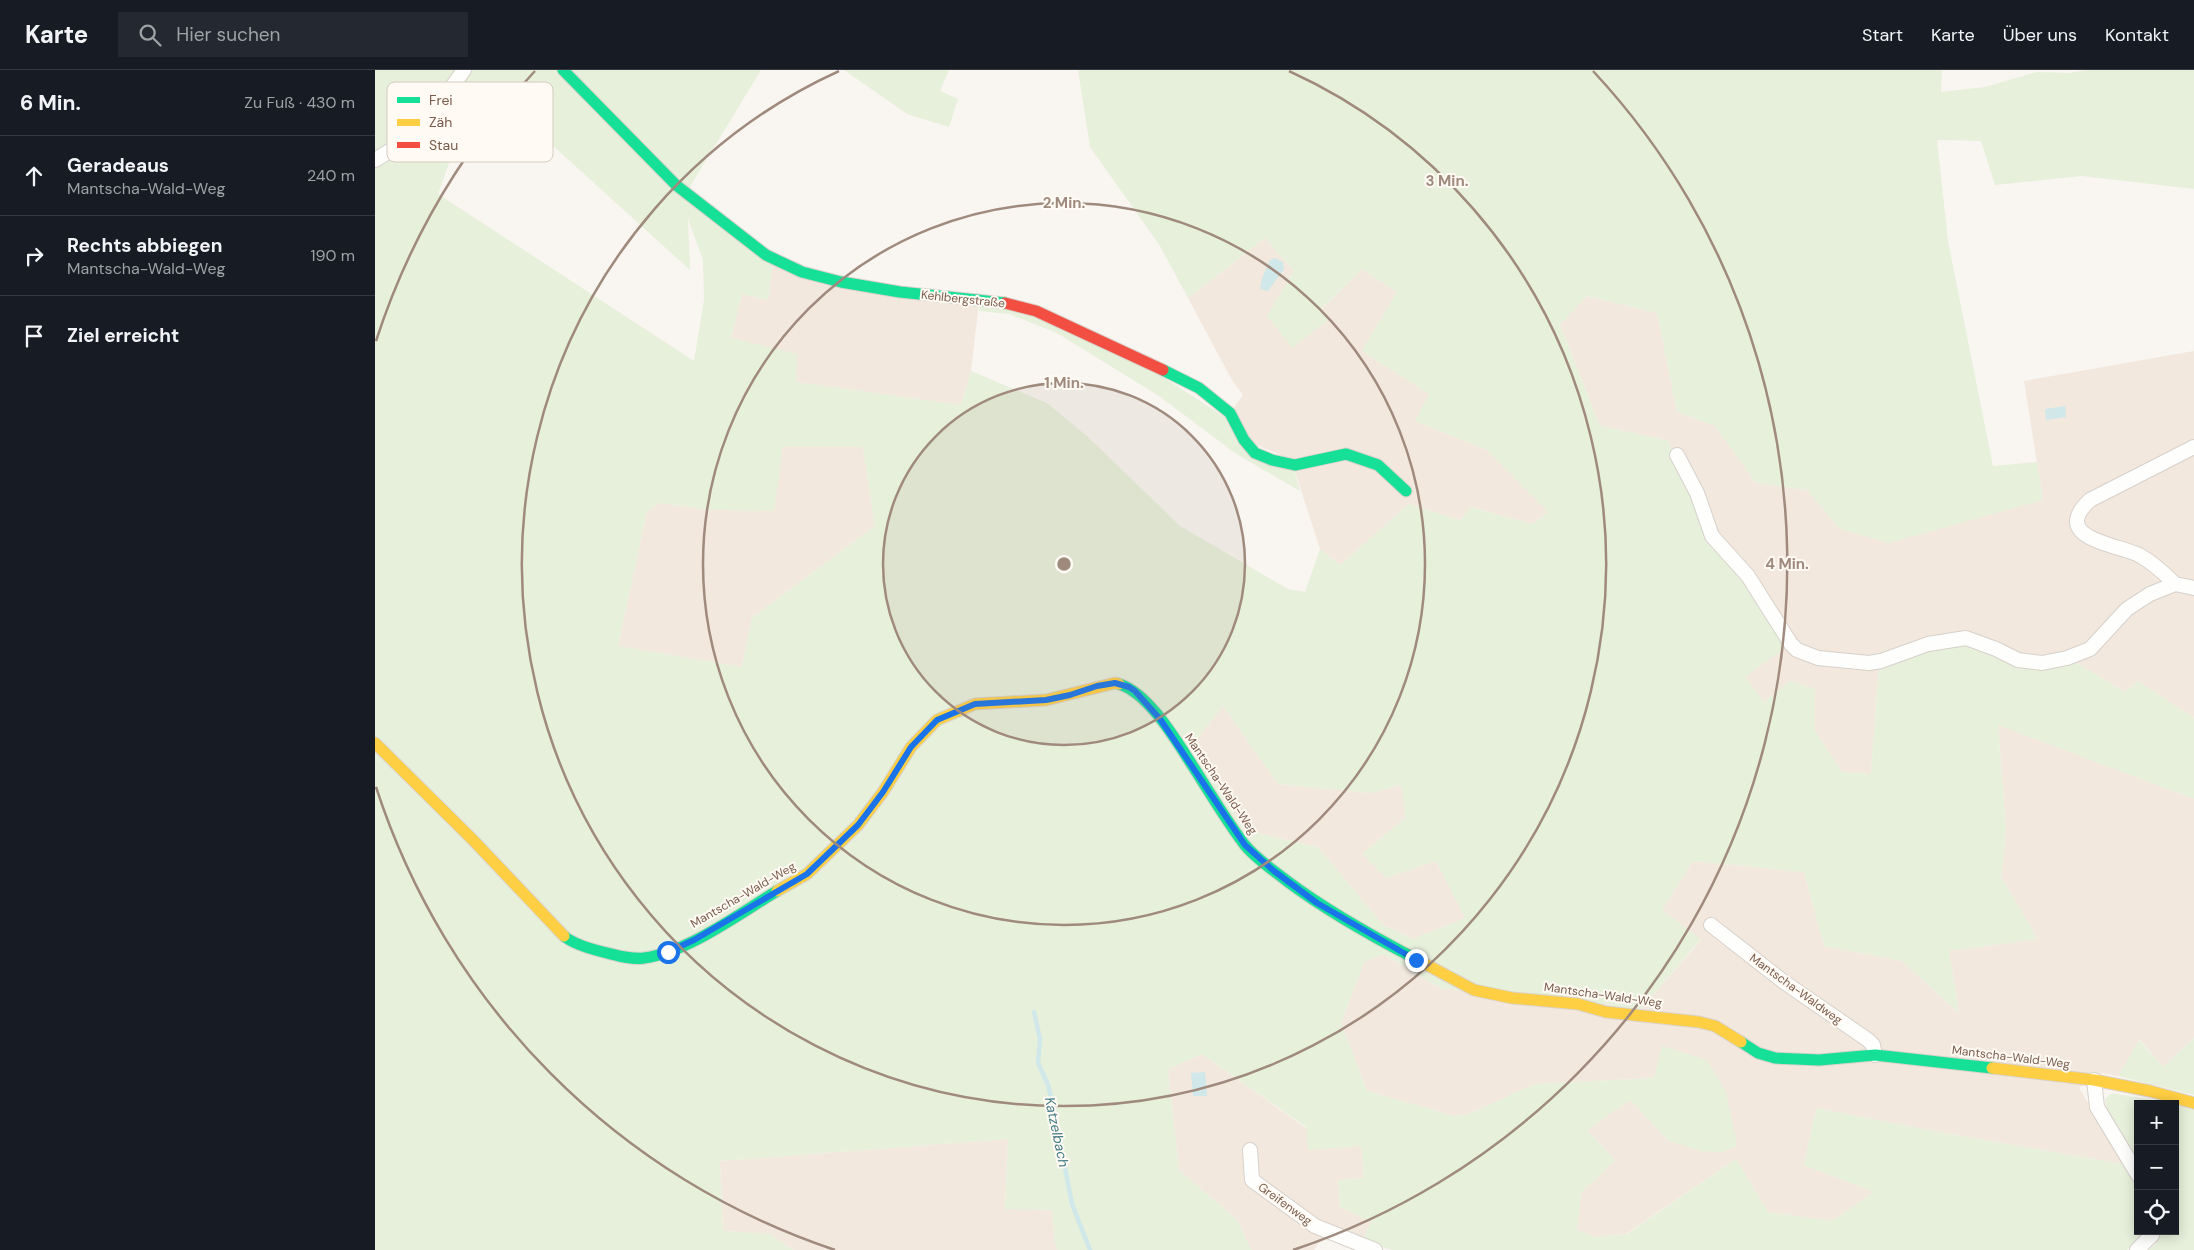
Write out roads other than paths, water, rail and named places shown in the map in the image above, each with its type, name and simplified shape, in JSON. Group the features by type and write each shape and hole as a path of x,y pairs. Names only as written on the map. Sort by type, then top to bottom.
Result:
{"street":[{"path":"455,82 464,70"},
{"name":"Kehlbergstraße","path":"563,70 676,186 766,255 802,272 841,282 900,292 1001,302 1036,311 1128,352 1199,388 1230,413 1244,440 1255,453 1272,460 1295,465 1346,454 1378,465 1406,490"},
{"path":"375,160 387,152"},
{"path":"2194,446 2090,500 2081,508 2077,517 2079,528 2087,536 2098,542 2139,556 2175,584 2194,588"},
{"path":"1677,456 1697,493 1711,536 1748,576 1791,644 1797,650 1818,658 1837,661 1876,662 1928,644 1965,638 1996,649 2019,660 2037,664 2055,661 2090,649 2127,609 2150,594 2175,584"},
{"name":"Mantscha-Wald-Weg","path":"375,743 473,840 554,928 567,939 595,950 625,957 643,958 668,952 694,940 807,874 858,825 883,792 911,747 937,720 975,704 1046,700 1109,683 1122,684 1135,691 1175,738 1245,845 1274,871 1317,903 1366,933 1474,990 1512,998 1578,1004 1606,1012 1699,1022 1715,1026 1758,1053 1775,1058 1819,1060 1875,1055 2094,1080 2150,1091 2194,1103"},
{"name":"Mantscha-Waldweg","path":"1711,925 1784,982 1868,1040 1873,1045 1875,1055"},
{"path":"2094,1080 2097,1107 2134,1168"},
{"name":"Greifenweg","path":"1250,1150 1252,1180 1315,1226 1375,1250"},
{"path":"2137,1250 2152,1235"}],"water":[{"path":"1275,258 1283,262 1284,269 1268,291 1260,289 1262,278 1270,260"},
{"path":"2065,406 2066,417 2046,420 2045,409"},
{"path":"1205,1072 1207,1096 1193,1096 1191,1073"}],"waterway":[{"name":"Katzelbach","path":"1034,1012 1040,1039 1038,1063 1048,1085 1053,1105 1072,1204 1090,1250"}]}
